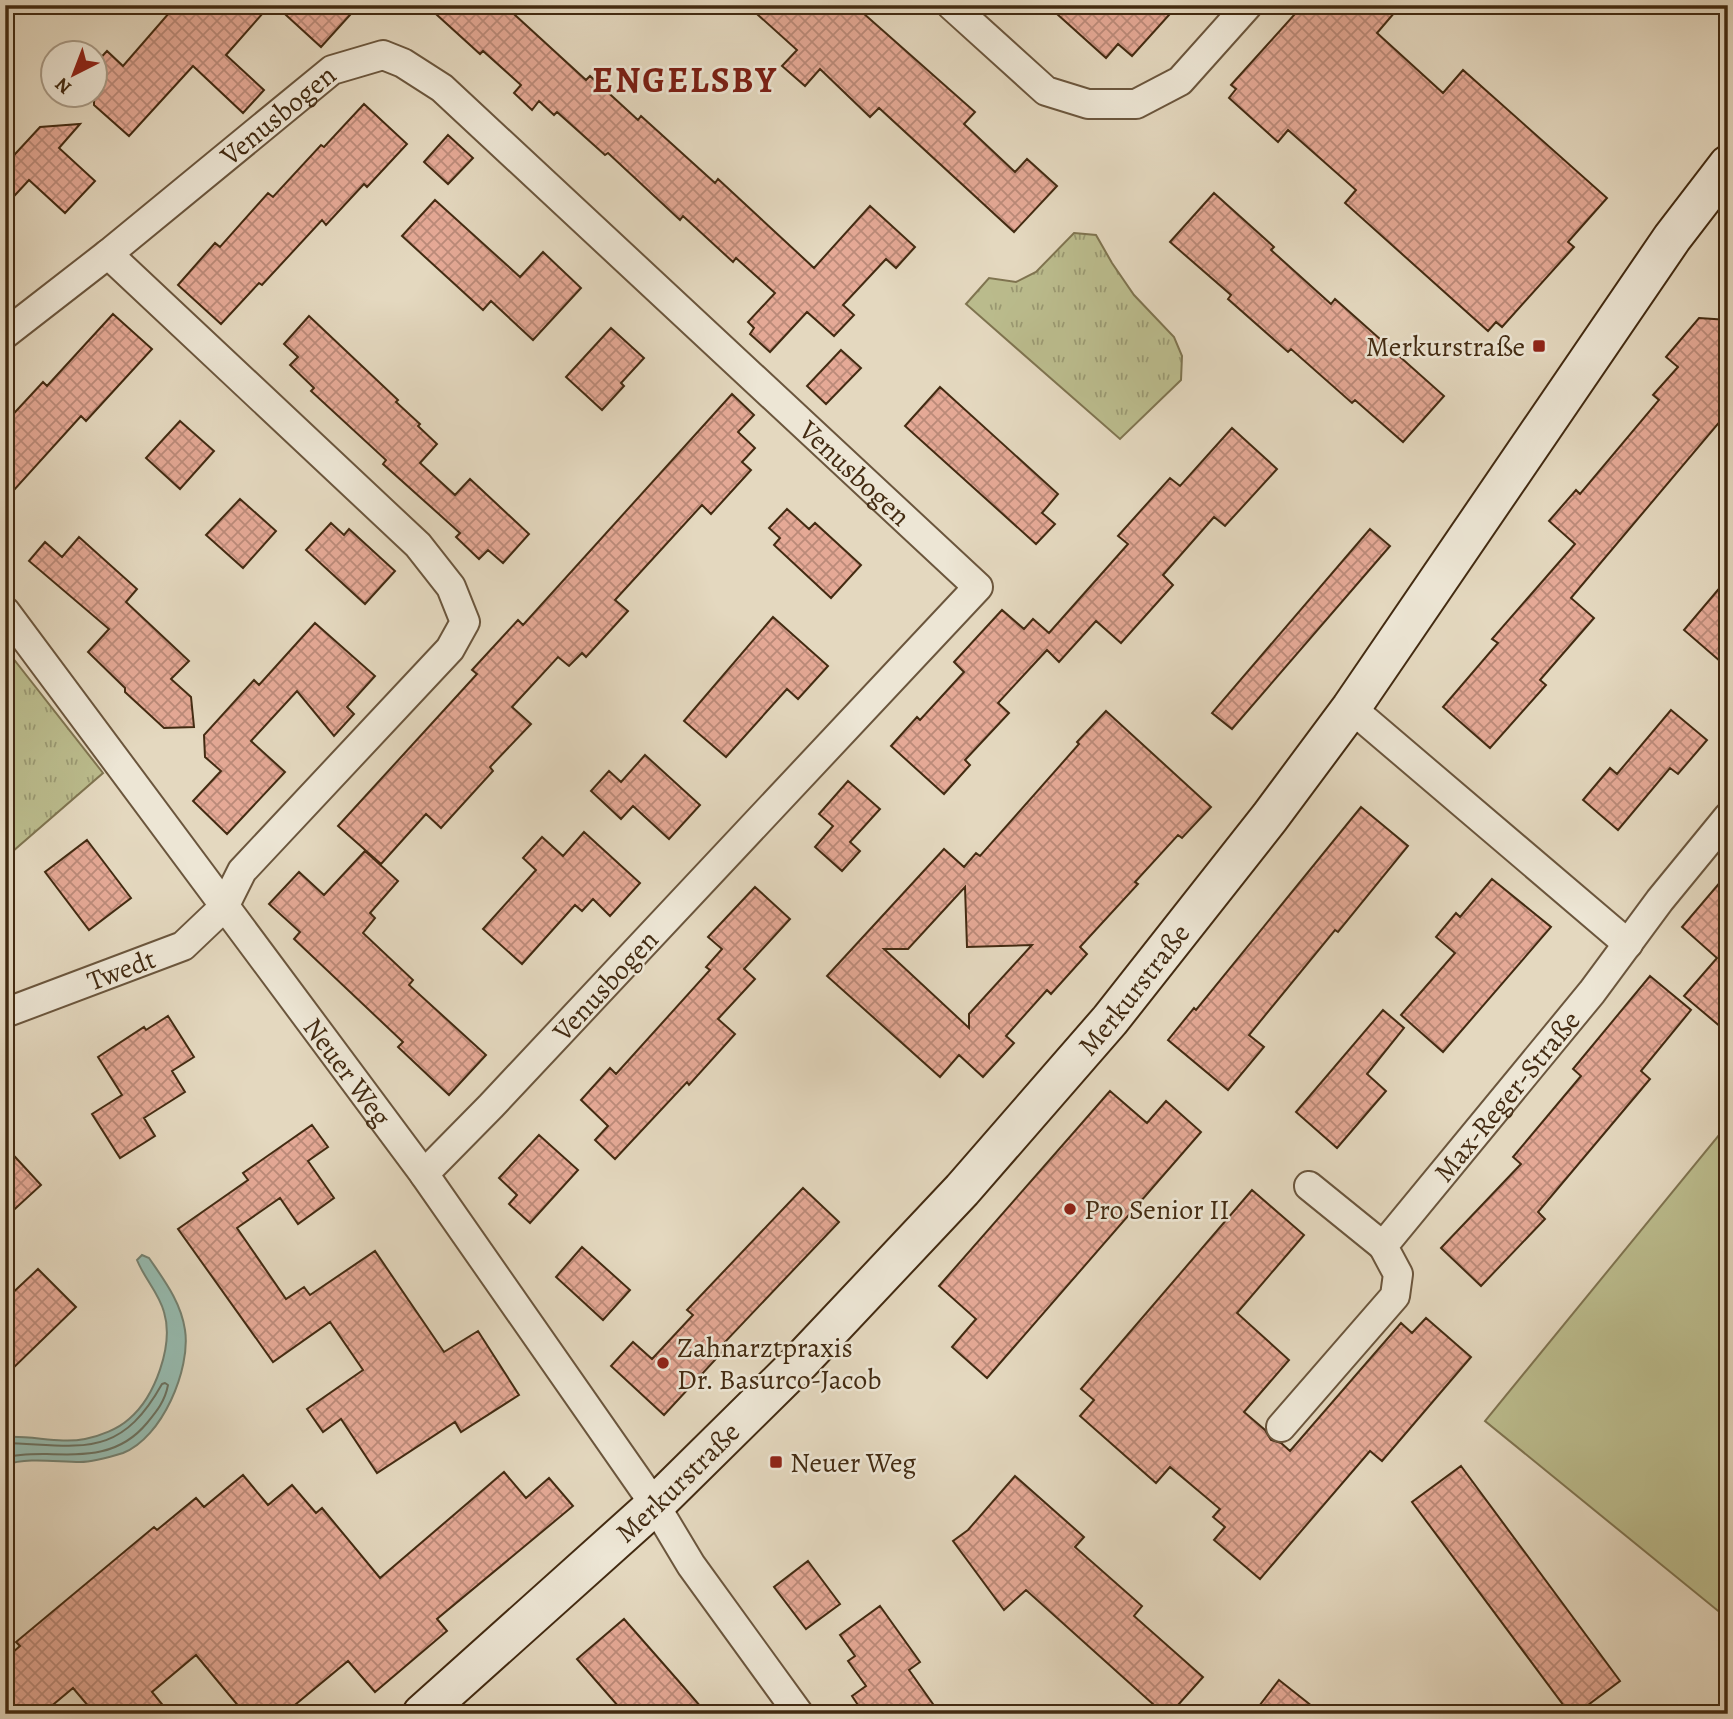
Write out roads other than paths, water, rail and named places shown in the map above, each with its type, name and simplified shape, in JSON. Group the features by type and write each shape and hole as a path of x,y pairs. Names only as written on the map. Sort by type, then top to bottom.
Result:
{"street":[{"path":"951,5 1046,91 1088,104 1136,104 1180,81 1248,5"},
{"name":"Venusbogen","path":"5,334 108,254 331,70 383,55 403,63 442,88 978,587 491,1107 424,1174"},
{"name":"Merkurstraße","path":"422,1714 655,1505 800,1362 980,1170 1110,1020 1270,817 1351,708 1672,238 1728,165"},
{"path":"108,254 418,545 451,587 465,622 450,649 242,871 224,907"},
{"name":"Neuer Weg","path":"5,611 424,1174 655,1505 691,1565 799,1714"},
{"path":"1351,708 1628,944"},
{"name":"Max-Reger-Straße","path":"1383,1246 1728,817"},
{"name":"Twedt","path":"5,1013 183,946 224,907"},
{"path":"1281,1427 1395,1296 1398,1274 1383,1246 1308,1186"}],"water":[{"path":"142,1255 149,1258 171,1292 180,1310 185,1330 183,1364 171,1400 161,1418 137,1445 118,1455 85,1462 33,1461 5,1465 5,1437 65,1441 91,1438 125,1423 147,1398 164,1355 166,1325 162,1305 137,1260"}],"place":[{"name":"Merkurstraße","path":"1539,346"},
{"name":"Pro Senior II","path":"1070,1209"},
{"name":"Zahnarztpraxis Dr. Basurco-Jacob","path":"663,1363"},
{"name":"Neuer Weg","path":"776,1462"}],"district":[{"name":"ENGELSBY","path":"685,80"}]}
